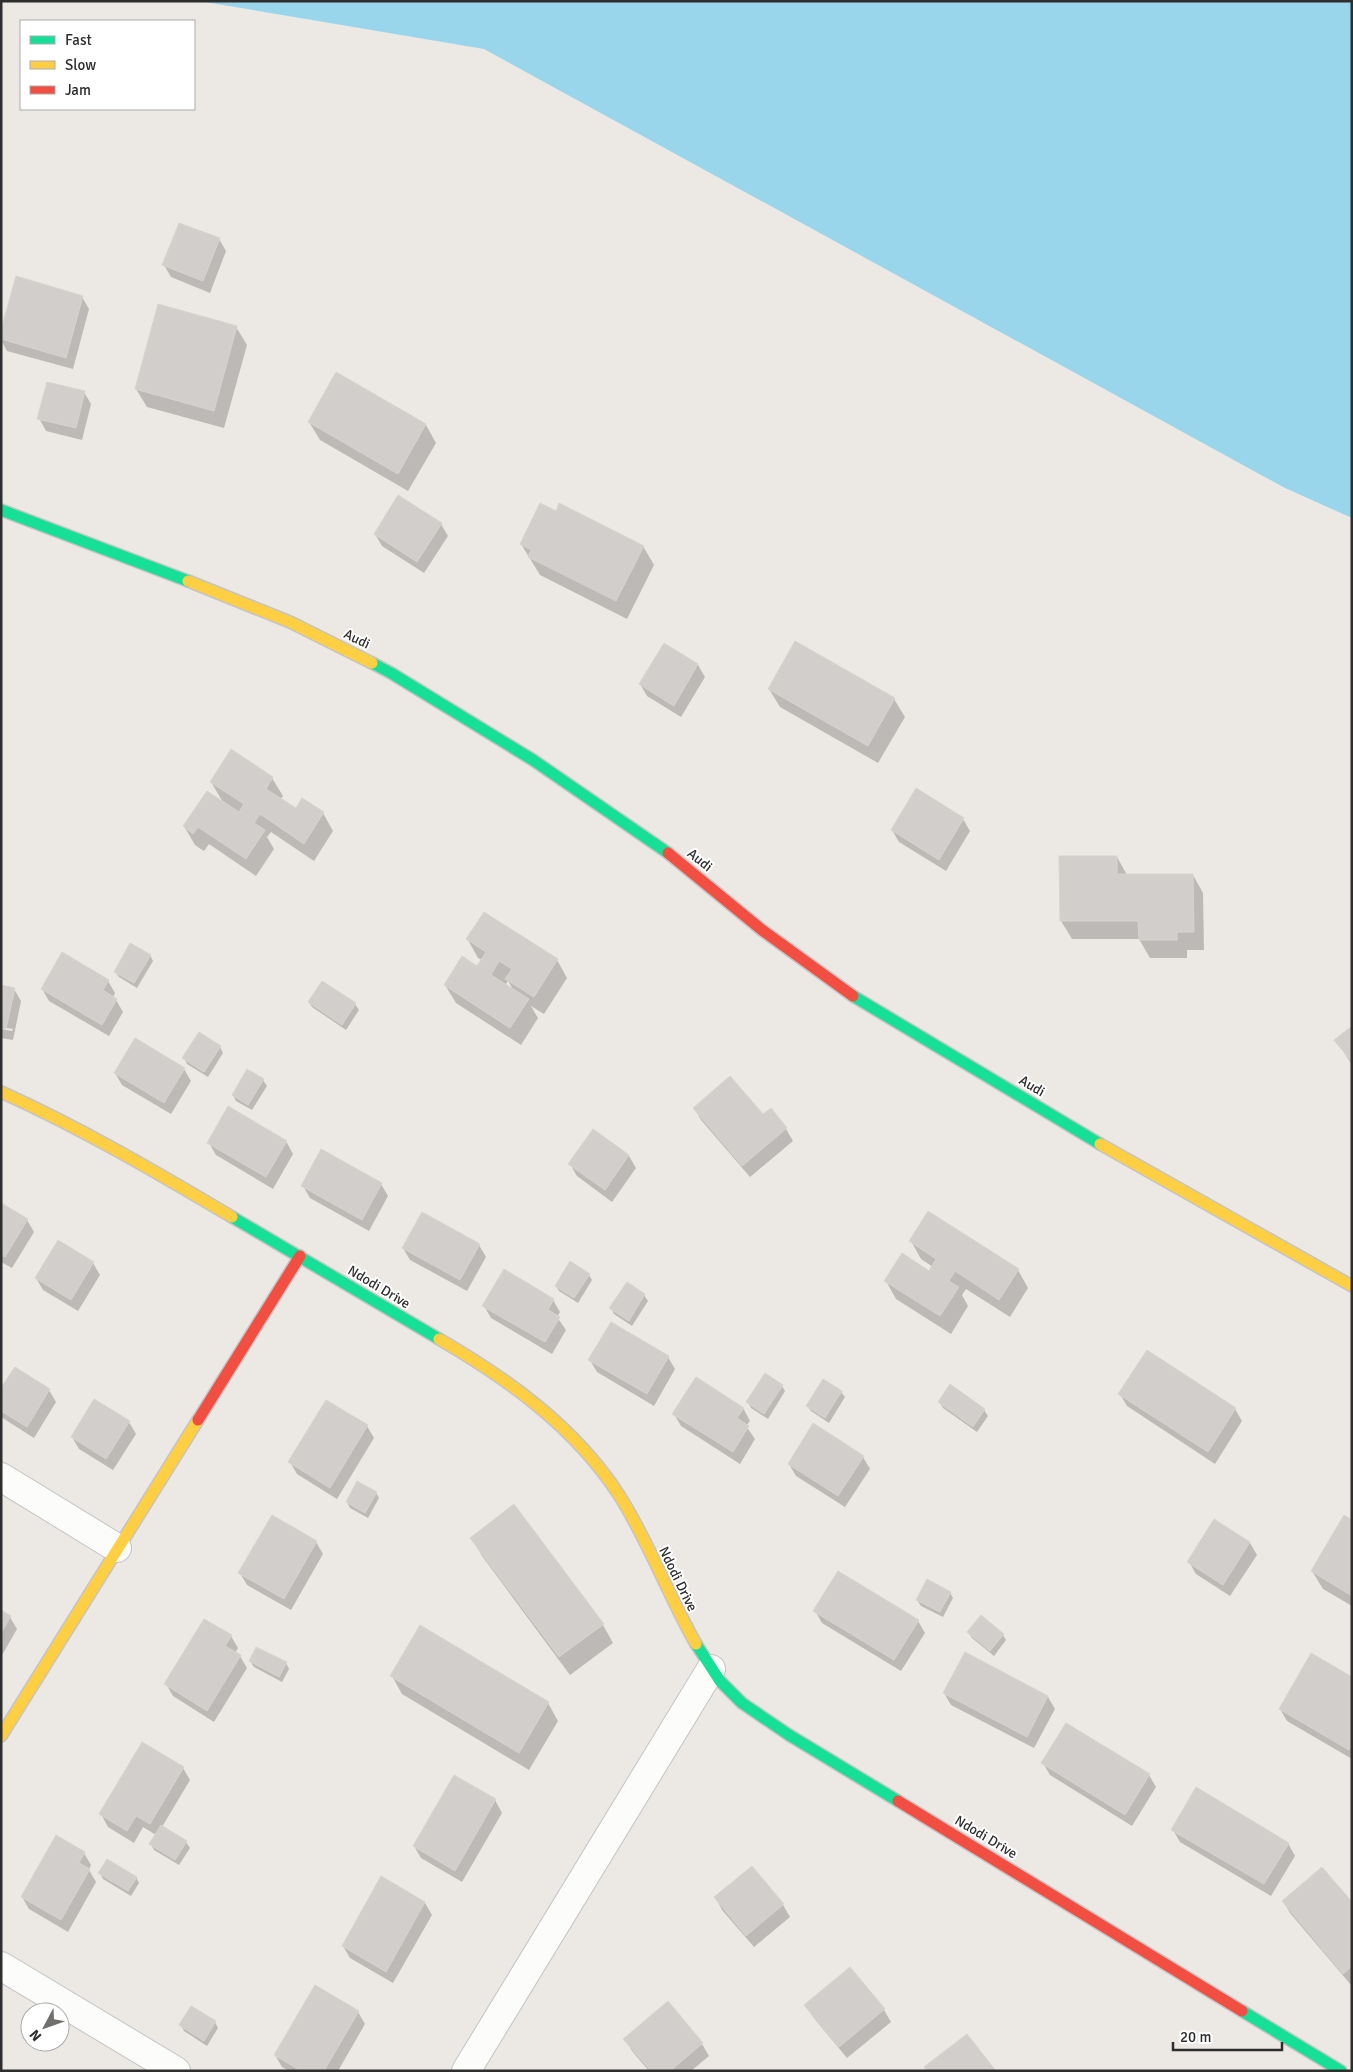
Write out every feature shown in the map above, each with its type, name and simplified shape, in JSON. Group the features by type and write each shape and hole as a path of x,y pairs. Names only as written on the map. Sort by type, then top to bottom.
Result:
{"street":[{"name":"Audi","path":"1,510 181,578 290,622 391,673 533,760 662,849 762,930 865,1005 1156,1177 1352,1286"},
{"name":"Ndodi Drive","path":"1,1092 50,1114 145,1166 482,1364 550,1414 605,1475 629,1514 674,1605 711,1669 729,1691 755,1712 789,1735 1341,2071"},
{"path":"1,1736 300,1256"},
{"path":"1,1477 117,1548"},
{"path":"466,2071 711,1669"},
{"path":"1,1966 176,2071"}],"water":[{"path":"199,1 1352,1 1352,518 1285,488 484,49"}],"building":[{"path":"179,223 220,238 203,281 162,265"},
{"path":"16,276 83,296 66,358 1,339 1,330"},
{"path":"158,304 237,326 214,411 135,389"},
{"path":"336,372 426,424 398,474 308,422"},
{"path":"47,382 85,391 76,428 37,419"},
{"path":"398,495 442,523 417,562 374,534"},
{"path":"540,503 556,511 559,503 644,546 616,601 528,557 531,550 520,544"},
{"path":"795,641 895,698 868,746 768,689"},
{"path":"664,643 698,664 674,706 639,684"},
{"path":"231,749 273,777 266,789 296,808 302,798 324,812 304,844 260,814 254,823 265,830 246,859 198,827 193,834 183,826 207,791 239,812 244,804 210,782"},
{"path":"916,788 964,818 939,860 891,830"},
{"path":"1059,856 1117,856 1117,874 1193,874 1194,932 1177,932 1177,940 1139,940 1138,921 1060,921"},
{"path":"484,912 558,959 534,997 505,979 512,969 499,961 491,975 529,999 510,1028 444,985 462,956 477,966 486,952 466,939"},
{"path":"130,943 151,955 134,983 114,972"},
{"path":"62,952 109,980 103,990 117,999 102,1025 41,989"},
{"path":"322,981 356,1003 342,1025 308,1002"},
{"path":"1,985 15,988 6,1029 1,1028"},
{"path":"1352,1026 1352,1062 1334,1040"},
{"path":"199,1032 221,1046 204,1072 182,1058"},
{"path":"135,1038 185,1068 164,1103 114,1073"},
{"path":"247,1069 264,1079 248,1105 232,1095"},
{"path":"730,1076 763,1114 771,1108 787,1128 742,1166 693,1108"},
{"path":"228,1106 287,1141 266,1177 207,1143"},
{"path":"593,1129 629,1155 605,1190 568,1164"},
{"path":"321,1149 382,1183 362,1220 301,1186"},
{"path":"1,1203 28,1219 5,1257 1,1255"},
{"path":"928,1211 1019,1269 999,1300 955,1271 949,1281 959,1287 940,1316 884,1281 902,1253 929,1271 936,1259 909,1241"},
{"path":"422,1212 480,1244 460,1280 402,1248"},
{"path":"58,1240 94,1262 71,1300 35,1278"},
{"path":"570,1261 590,1274 574,1298 555,1286"},
{"path":"504,1269 554,1299 548,1310 560,1317 545,1342 482,1306"},
{"path":"627,1282 645,1294 629,1321 609,1308"},
{"path":"611,1322 669,1356 647,1394 588,1360"},
{"path":"1147,1350 1236,1408 1208,1452 1118,1394"},
{"path":"15,1367 50,1389 27,1427 1,1411 1,1388"},
{"path":"765,1373 783,1385 764,1414 746,1402"},
{"path":"696,1377 744,1408 737,1418 749,1426 733,1452 672,1414"},
{"path":"823,1379 842,1391 825,1418 806,1406"},
{"path":"950,1384 985,1409 973,1427 938,1402"},
{"path":"94,1399 130,1421 106,1459 71,1437"},
{"path":"326,1400 368,1425 330,1488 288,1462"},
{"path":"813,1423 864,1456 838,1496 788,1464"},
{"path":"357,1481 377,1492 365,1513 346,1502"},
{"path":"514,1504 604,1624 559,1657 470,1538"},
{"path":"272,1515 317,1541 284,1599 238,1573"},
{"path":"1344,1515 1352,1520 1352,1596 1311,1571"},
{"path":"1214,1519 1250,1542 1223,1585 1187,1562"},
{"path":"838,1571 919,1620 894,1660 813,1611"},
{"path":"927,1579 951,1592 940,1612 916,1600"},
{"path":"1,1610 11,1616 1,1633"},
{"path":"981,1615 1004,1634 990,1651 967,1632"},
{"path":"204,1619 232,1635 225,1646 241,1655 207,1711 164,1684"},
{"path":"420,1625 549,1702 519,1753 390,1676"},
{"path":"256,1647 287,1662 279,1677 249,1661"},
{"path":"965,1652 1048,1696 1027,1737 943,1693"},
{"path":"1311,1653 1352,1677 1352,1744 1349,1750 1279,1709"},
{"path":"1066,1723 1150,1774 1125,1815 1041,1763"},
{"path":"142,1742 184,1767 150,1824 136,1816 127,1831 99,1814"},
{"path":"454,1775 496,1799 455,1871 413,1846"},
{"path":"1196,1787 1289,1843 1264,1884 1171,1830"},
{"path":"161,1825 187,1841 175,1860 149,1844"},
{"path":"56,1835 85,1852 79,1863 90,1869 61,1920 21,1897"},
{"path":"107,1859 137,1877 128,1891 98,1873"},
{"path":"752,1866 784,1904 746,1936 714,1897"},
{"path":"1322,1867 1352,1902 1352,1966 1343,1974 1282,1901"},
{"path":"381,1876 425,1902 386,1972 342,1946"},
{"path":"850,1967 885,2009 839,2047 804,2005"},
{"path":"315,1985 359,2011 324,2071 301,2071 274,2055"},
{"path":"668,2001 703,2043 670,2071 651,2071 623,2039"},
{"path":"191,2006 216,2021 204,2041 179,2025"},
{"path":"967,2034 996,2071 927,2071 924,2067"}],"traffic: fast":[{"path":"1,510 188,581"},
{"path":"372,663 533,760 668,853"},
{"path":"853,996 1100,1144"},
{"path":"232,1217 439,1339"},
{"path":"696,1644 720,1681 742,1703 789,1735 898,1801"},
{"path":"1242,2011 1341,2071"}],"traffic: slow":[{"path":"188,581 290,622 372,663"},
{"path":"1,1092 147,1167 232,1217"},
{"path":"1100,1144 1352,1286"},
{"path":"439,1339 465,1354 538,1406 561,1426 601,1470 630,1513 696,1644"},
{"path":"1,1736 198,1420"}],"traffic: jam":[{"path":"668,853 762,930 853,996"},
{"path":"198,1420 300,1256"},
{"path":"898,1801 1242,2011"}]}
